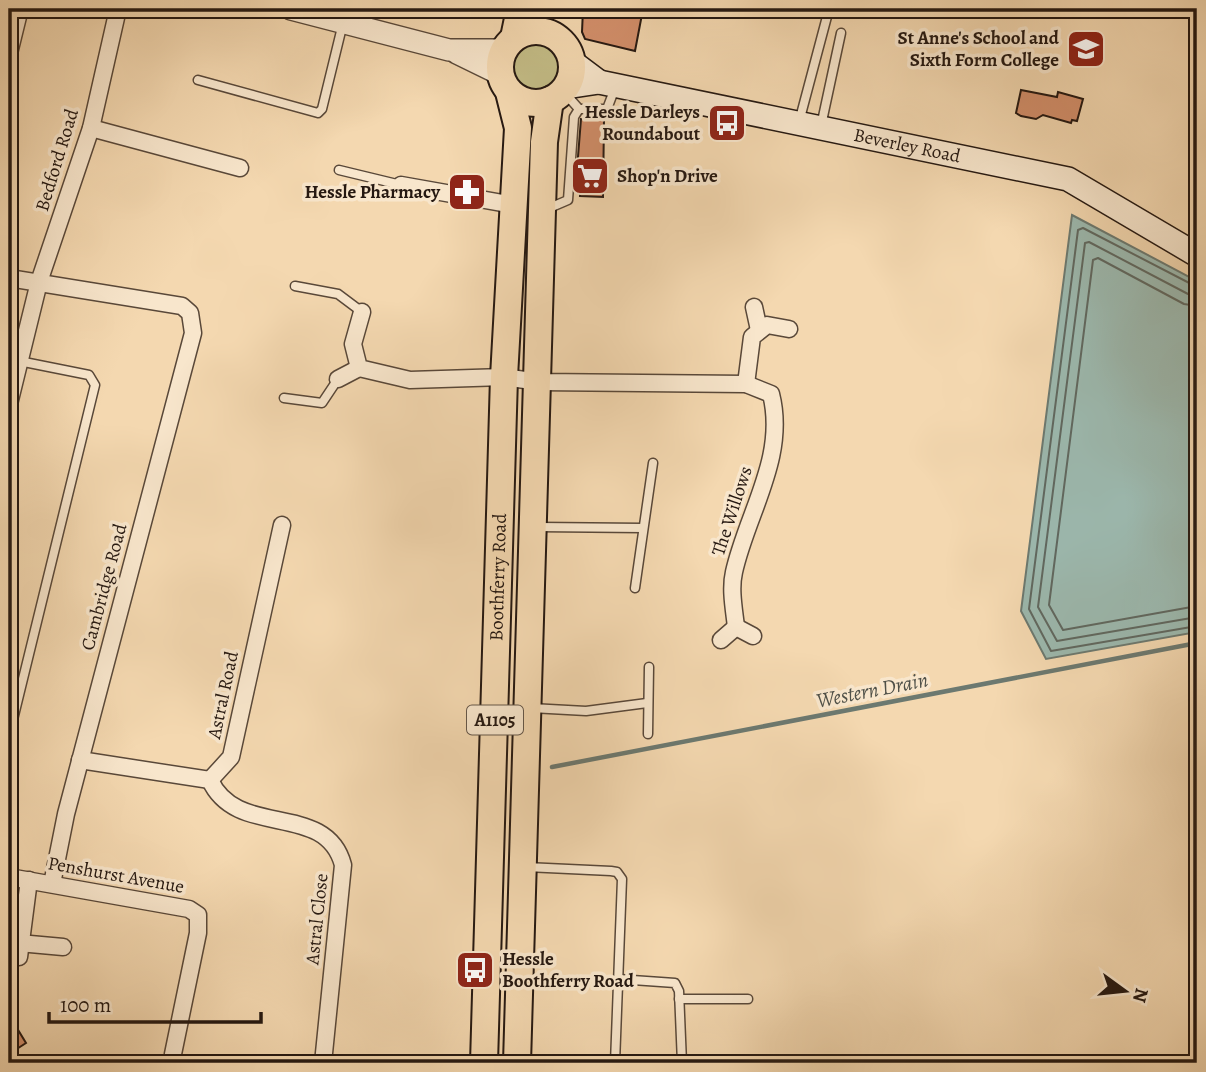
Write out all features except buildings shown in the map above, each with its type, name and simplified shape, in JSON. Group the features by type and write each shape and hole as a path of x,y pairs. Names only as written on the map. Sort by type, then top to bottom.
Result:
{"main road":[{"name":"Boothferry Road","path":"484,1063 504,377 518,128 507,63 520,9"},
{"path":"552,9 555,36"},
{"path":"534,31 555,36 563,43 566,89 528,102 507,63 534,31"},
{"name":"Beverley Road","path":"566,89 607,84 1068,179 1197,255"},
{"name":"Boothferry Road","path":"517,1063 544,142 566,89"}],"street":[{"name":"Bedford Road","path":"9,404 14,360 91,128 118,9"},
{"path":"291,9 507,63"},
{"path":"91,128 240,168"},
{"path":"401,185 514,205"},
{"path":"9,278 39,282"},
{"name":"Cambridge Road","path":"39,282 182,306 190,313 193,333 66,814 52,884"},
{"path":"754,307 759,330"},
{"path":"359,368 353,344 362,312"},
{"path":"338,379 359,368 410,380 504,377 539,382 746,383 752,337 767,325 789,329"},
{"name":"The Willows","path":"736,627 733,575 762,496 777,417 771,394 746,383"},
{"name":"Astral Road","path":"210,780 231,757 282,525"},
{"path":"721,640 736,627 753,636"},
{"path":"80,760 210,780"},
{"name":"Astral Close","path":"210,780 216,793 245,813 313,828 338,847 343,865 323,1063"},
{"name":"Penshurst Avenue","path":"9,877 189,909 198,915 198,933 173,1055"},
{"path":"29,880 19,950 63,947"}],"lane":[{"path":"9,70 24,9"},
{"path":"810,127 829,9"},
{"path":"198,80 318,113 322,109 343,23"},
{"path":"810,127 841,33"},
{"path":"566,89 607,109 607,84"},
{"path":"338,170 401,185"},
{"path":"295,286 338,293 362,312"},
{"path":"9,736 95,385 89,375 14,360"},
{"path":"284,398 322,402 338,379"},
{"path":"635,588 653,463"},
{"path":"534,527 643,528"},
{"path":"648,734 649,667"},
{"path":"528,707 586,711 647,703"},
{"path":"523,867 617,872 622,879 615,1063"},
{"path":"618,979 675,983 679,999 682,1063"},
{"path":"679,999 748,999"}],"shaded area":[{"path":"535,40 545,42 553,48 559,56 559,76 553,84 545,90 535,92 525,90 517,84 511,76 509,66 511,56 517,48 525,42"}],"water":[{"path":"1072,215 1197,281 1197,632 1046,659 1021,611"}],"waterway":[{"name":"Western Drain","path":"552,767 1197,643"}],"place":[{"name":"St Anne's School and Sixth Form College","path":"1086,49"},
{"name":"Hessle Darleys Roundabout","path":"727,123"},
{"name":"Shop'n Drive","path":"590,176"},
{"name":"Hessle Pharmacy","path":"467,192"},
{"name":"Hessle Boothferry Road","path":"475,970"}]}
